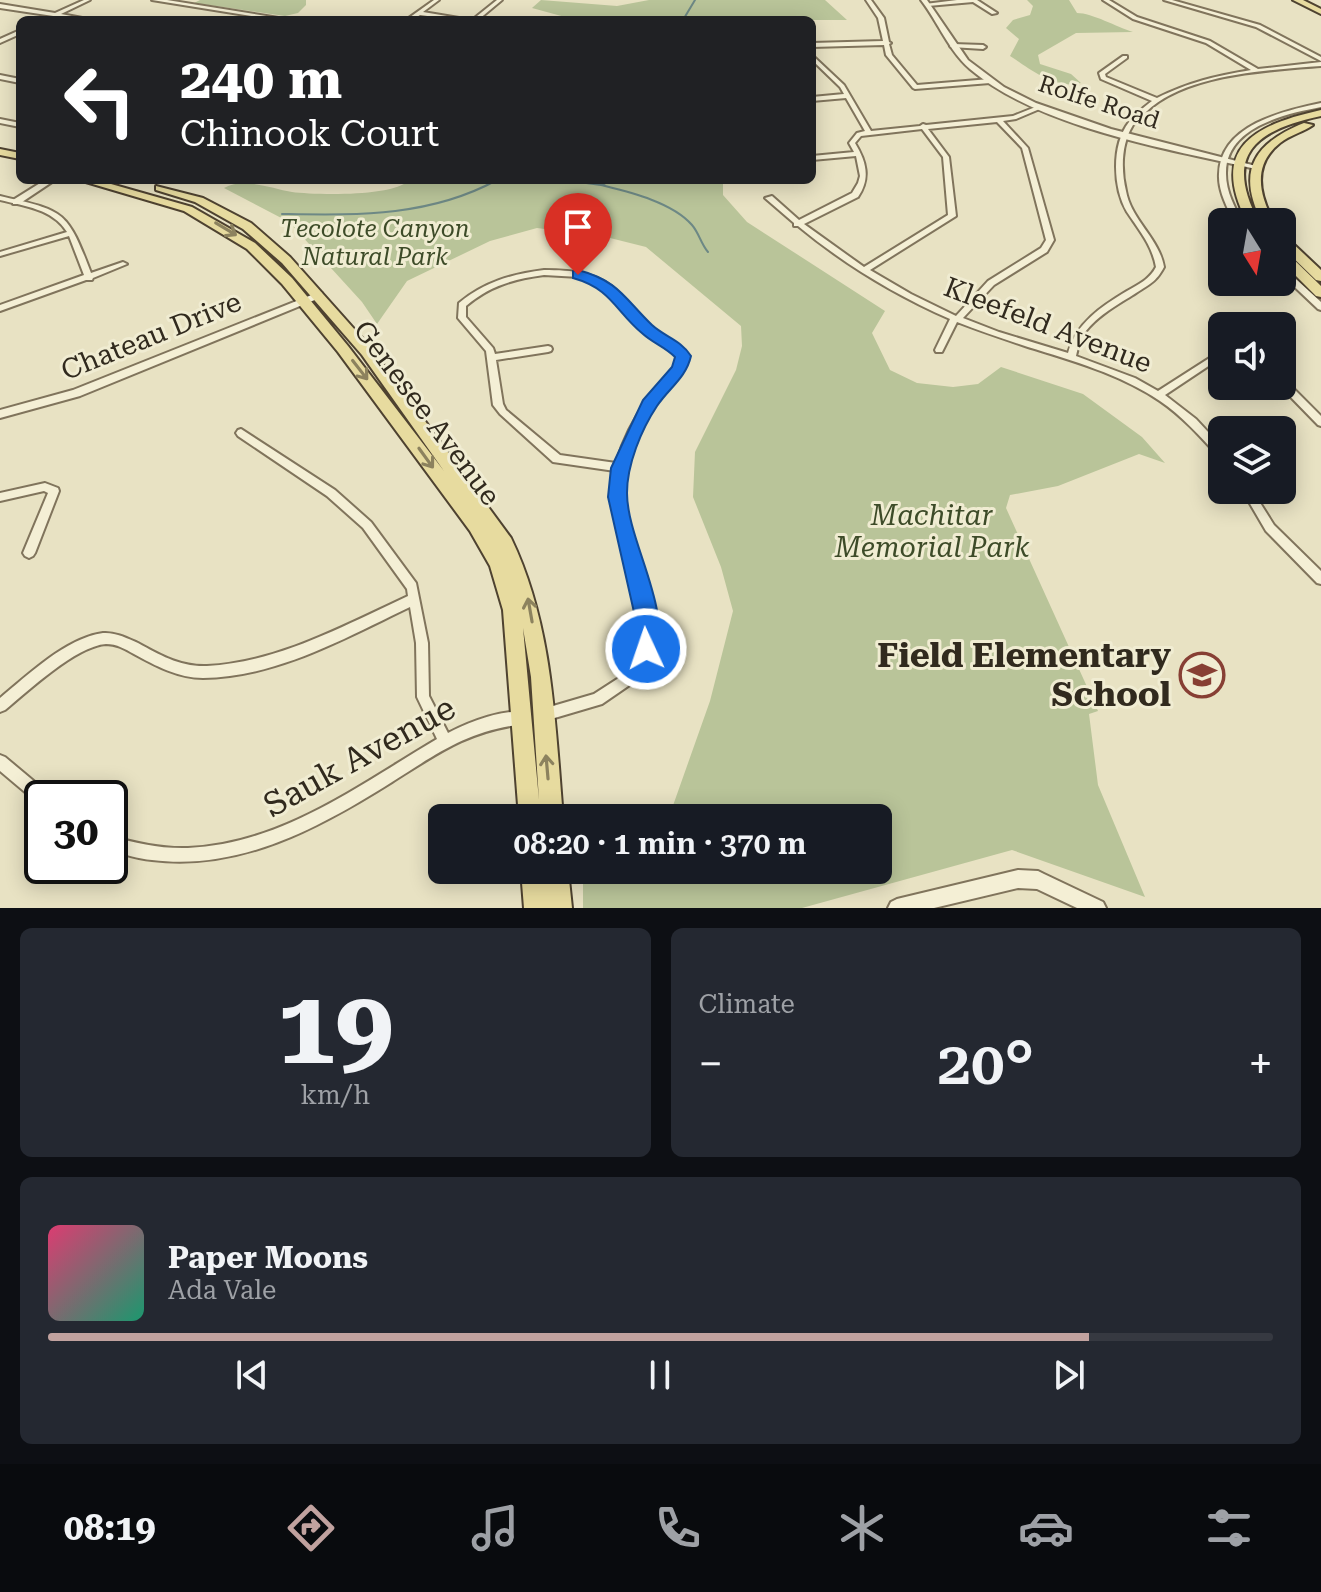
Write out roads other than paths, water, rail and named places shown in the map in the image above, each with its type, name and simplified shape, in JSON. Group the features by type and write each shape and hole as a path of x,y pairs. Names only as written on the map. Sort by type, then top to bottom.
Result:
{"main road":[{"path":"1297,0 1321,12"},
{"path":"1243,208 1235,179 1238,163 1255,137 1277,124 1321,113"},
{"path":"1259,208 1255,189 1256,167 1271,143 1292,130 1321,122"},
{"name":"Genesee Avenue","path":"101,184 165,200 216,223 251,246 310,298 367,352 505,543 527,595 533,717 530,804"},
{"name":"Genesee Avenue","path":"141,184 199,200 247,226 276,250 310,298"},
{"path":"1296,253 1321,277"},
{"path":"1296,269 1321,293"},
{"name":"Genesee Avenue","path":"533,717 549,804"},
{"path":"534,884 536,908"},
{"path":"557,884 560,908"}],"street":[{"path":"56,15 88,0"},
{"path":"155,0 261,16"},
{"path":"415,16 437,0"},
{"path":"480,16 500,0"},
{"path":"868,0 881,18 889,55 914,85 922,88 990,81"},
{"path":"926,2 975,0 994,13"},
{"path":"1105,0 1135,18 1208,42 1256,70"},
{"path":"1166,0 1173,5 1258,26 1321,62"},
{"name":"Rolfe Road","path":"926,2 953,46 990,81 1040,107 1127,134 1256,167"},
{"path":"0,6 63,16"},
{"path":"419,13 440,16"},
{"path":"816,45 888,43"},
{"path":"953,46 983,47"},
{"path":"1125,57 1102,73 1103,78 1156,100"},
{"path":"816,61 842,86 869,132"},
{"path":"1072,354 1073,342 1084,327 1155,277 1160,267 1154,248 1122,194 1118,168 1127,134 1139,115 1156,100 1191,83 1256,70 1321,62"},
{"path":"816,99 846,96"},
{"path":"1232,208 1224,189 1222,159 1235,140 1258,123 1321,105"},
{"path":"797,224 855,195 861,188 863,167 852,139 869,132 1022,116 1040,107"},
{"path":"939,350 956,318 991,283 1044,250 1050,240 1025,148 998,119"},
{"path":"866,269 952,216 946,157 923,126"},
{"path":"816,158 859,154"},
{"path":"16,202 45,184"},
{"path":"0,198 59,213 69,222 89,278"},
{"name":"Kleefeld Avenue","path":"769,198 835,253 956,318 1072,354 1120,374 1159,395 1192,419 1208,437"},
{"path":"0,254 72,233"},
{"path":"0,308 123,264"},
{"path":"549,273 597,280 621,297 637,319 683,356 680,369 649,404 620,468 571,463 543,450 498,405 490,358 486,341 462,318 461,310 467,299 507,280 549,273"},
{"path":"1296,284 1321,307"},
{"name":"Chateau Drive","path":"0,414 76,393 310,298"},
{"path":"490,358 548,349"},
{"path":"1159,395 1208,362"},
{"path":"1296,396 1321,422"},
{"path":"241,433 331,493 367,525 412,587 422,643 423,697 445,741"},
{"name":"Sauk Avenue","path":"128,849 180,857 233,851 268,841 326,816 477,724 533,717 609,693 632,673 646,649 647,621 618,497 620,468"},
{"path":"0,497 45,487 54,491 29,553"},
{"path":"1255,504 1270,528 1321,579"},
{"path":"0,706 73,650 98,639 116,639 155,661 179,669 201,672 249,668 275,663 414,599"},
{"path":"0,762 24,782"},
{"path":"897,908 1018,879 1038,880 1074,902 1097,908"}],"waterway":[{"path":"685,16 695,0"},
{"path":"282,214 392,211 445,201 488,184"},
{"path":"594,184 601,185"},
{"path":"601,185 650,199 673,210 692,225 708,252"}],"place":[{"name":"Field Elementary School","path":"1202,675"}],"park label":[{"name":"Tecolote Canyon Natural Park","path":"375,243"},
{"name":"Machitar Memorial Park","path":"932,531"}]}
